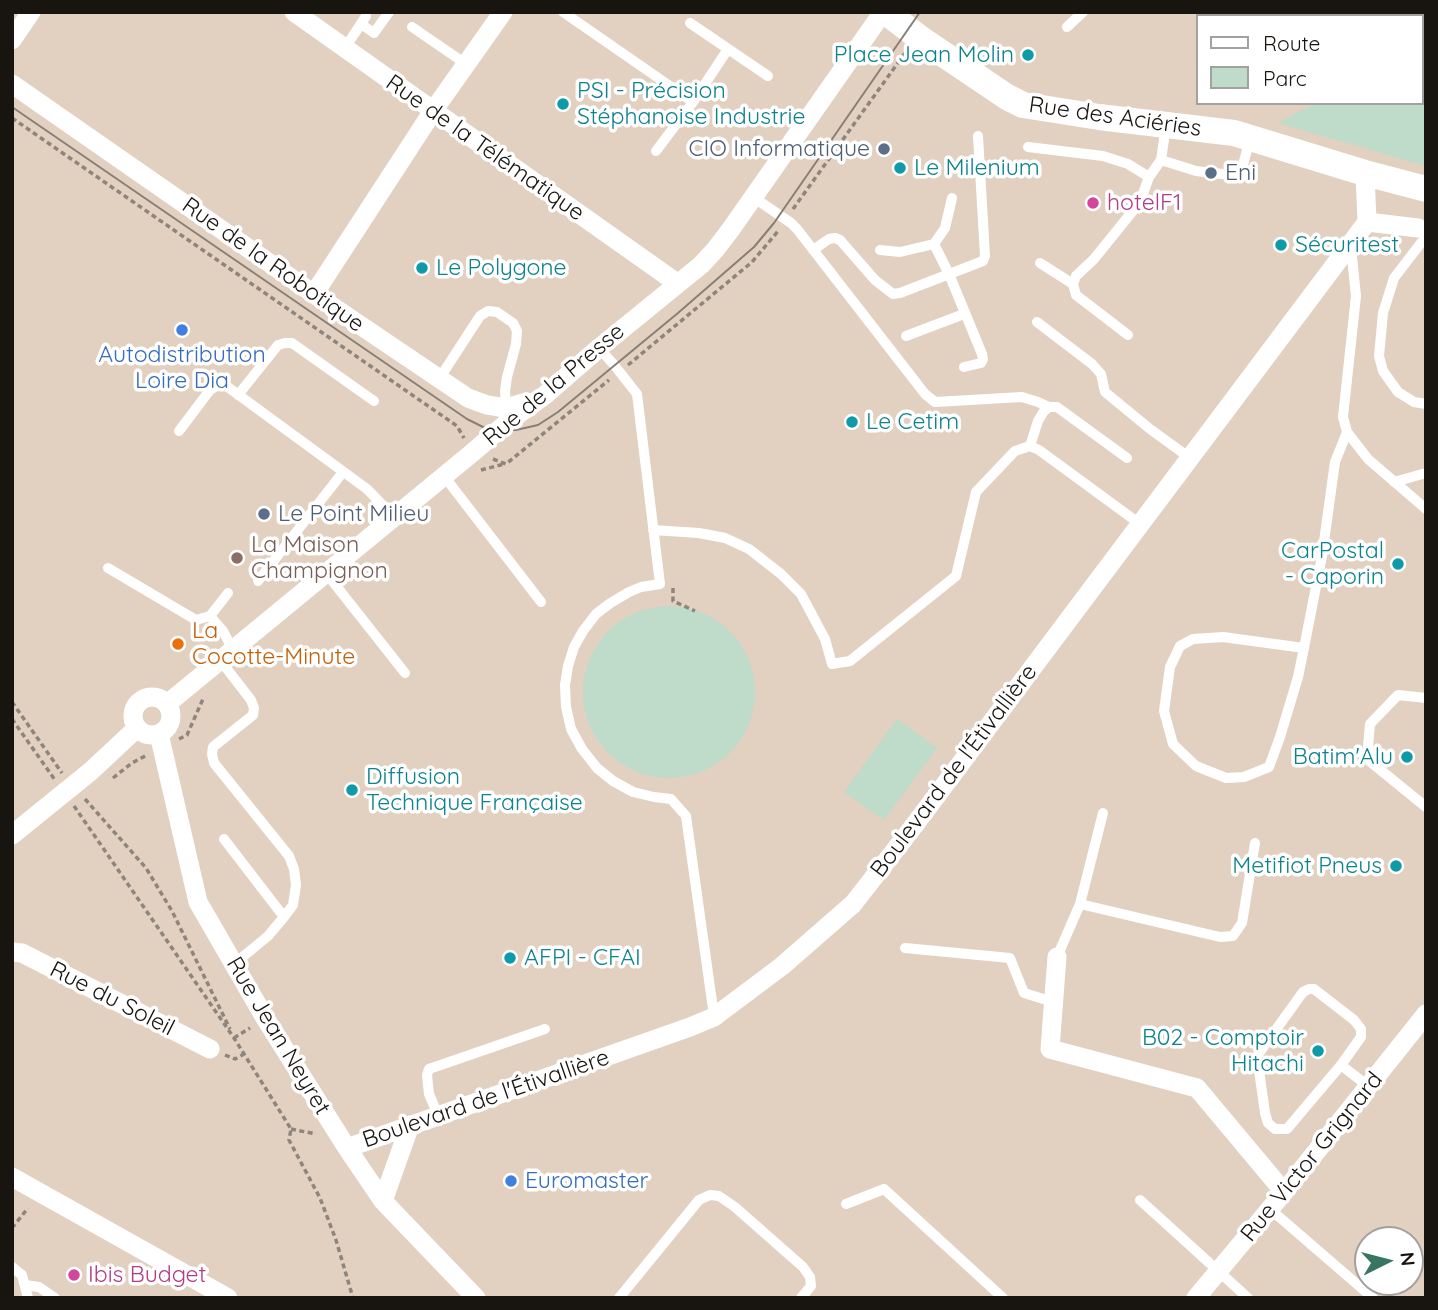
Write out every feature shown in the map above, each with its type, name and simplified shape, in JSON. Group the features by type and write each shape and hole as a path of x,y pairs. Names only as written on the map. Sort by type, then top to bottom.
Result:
{"street":[{"path":"12,40 31,12"},
{"name":"Rue de la Télématique","path":"294,12 677,283"},
{"path":"314,294 433,111 503,12"},
{"name":"Rue des Aciéries","path":"885,12 917,37 1023,105 1234,134 1426,189"},
{"name":"Rue de la Presse","path":"167,704 394,517 449,483 472,453 701,265 715,250 885,12"},
{"name":"Rue de la Robotique","path":"12,85 468,398 506,408"},
{"path":"1365,173 1367,222 1424,231"},
{"name":"Boulevard de l'Étivallière","path":"346,1148 714,1017 782,966 853,904 1367,222"},
{"path":"506,408 545,395"},
{"path":"153,696 167,704 171,719 161,741 137,728 133,710 141,699 153,696"},
{"path":"12,835 69,794 137,728"},
{"name":"Rue Jean Neyret","path":"161,741 198,902 265,1018 346,1148 383,1201 476,1298"},
{"name":"Rue du Soleil","path":"12,952 22,953 211,1049"},
{"path":"1057,957 1050,1049 1197,1088 1284,1192"},
{"name":"Rue Victor Grignard","path":"1196,1298 1426,1014"},
{"path":"383,1201 410,1125"},
{"path":"12,1177 228,1298"}],"lane":[{"path":"345,48 363,20 374,33 388,12"},
{"path":"563,12 692,102"},
{"path":"1067,27 1083,12"},
{"path":"690,23 768,76"},
{"path":"412,27 467,64"},
{"path":"656,151 728,49"},
{"path":"1128,335 1076,295 1073,285 1076,276 1094,259 1140,202 1149,177 1161,160 1167,125"},
{"path":"813,250 829,239 840,240 875,281 893,294 983,261 985,256 978,136"},
{"path":"1161,160 1196,171 1240,176 1251,138"},
{"path":"1028,147 1103,156 1128,164 1149,177"},
{"path":"753,197 797,229 925,394 935,402 1023,397 1049,407 1057,407 1127,458"},
{"path":"880,250 900,252 934,244 945,228 952,198"},
{"path":"1424,231 1394,278 1383,313 1379,356 1383,371 1398,392 1414,402 1426,404"},
{"path":"1351,243 1356,296 1343,417 1347,432 1368,459 1426,509"},
{"path":"934,244 982,354 981,363 964,367"},
{"path":"1040,262 1073,285"},
{"path":"439,379 480,316 488,311 497,312 513,323 517,331 505,391 506,408"},
{"path":"906,336 964,314"},
{"path":"1037,322 1092,364 1101,374 1105,392 1190,458"},
{"path":"238,395 278,345 292,343 374,401"},
{"path":"598,348 637,394 660,584 629,592 609,604 596,614 583,631 568,666 566,707 572,729 582,749 597,768 633,792 671,799 686,816 714,1017"},
{"path":"180,431 210,390 218,385 225,385 367,489 394,517"},
{"path":"1030,446 1038,421 1049,407"},
{"path":"1304,648 1223,637 1193,639 1180,646 1170,667 1164,711 1173,744 1196,766 1226,778 1244,777 1269,767 1298,677 1304,648 1322,556 1335,462 1347,432"},
{"path":"653,530 725,538 749,549 801,594 825,639 832,664 850,661 956,576 976,492 1015,451 1030,446 1039,450 1140,524"},
{"path":"258,581 343,472"},
{"path":"1394,482 1426,473"},
{"path":"449,483 541,602"},
{"path":"108,568 196,620 210,616 228,593"},
{"path":"326,573 405,673"},
{"path":"210,616 223,631 226,655 254,708 253,715 213,747 214,763 289,856 296,885 293,905 268,936 234,964"},
{"path":"1426,698 1398,695 1370,724 1367,759 1426,807"},
{"path":"1057,957 1080,904 1103,813"},
{"path":"224,838 284,916"},
{"path":"1080,904 1220,937 1233,936 1242,923 1255,843"},
{"path":"905,948 1010,958 1024,993 1053,1002"},
{"path":"1309,989 1314,989 1354,1020 1361,1029 1361,1037 1340,1065 1287,1129 1276,1129 1268,1123 1257,1055 1303,992 1309,989"},
{"path":"438,1115 429,1094 426,1075 429,1069 545,1029"},
{"path":"1340,1065 1368,1086"},
{"path":"846,1204 884,1189 1003,1298"},
{"path":"619,1298 699,1200 710,1195 719,1196 736,1207 803,1267 810,1277 811,1286 801,1298"},
{"path":"1140,1200 1248,1298"},
{"path":"1270,1209 1373,1298"},
{"path":"12,1267 22,1275 28,1298"},
{"path":"25,1285 39,1287 55,1298"}],"path":[{"path":"449,483 478,471 506,464 752,262 786,220 917,37"},
{"path":"12,118 457,425 472,453 506,464"},
{"path":"673,586 673,601 695,611"},
{"path":"104,785 161,741 187,735 204,698"},
{"path":"12,702 69,794 234,1038 291,1129 289,1140 320,1198 353,1298"},
{"path":"12,719 69,794 146,868 172,911 234,1038"},
{"path":"69,794 94,792"},
{"path":"291,1129 318,1135 334,1128"},
{"path":"12,1228 40,1192"}],"shaded area":[{"path":"12,12 1426,12 1426,1298 12,1298"}],"green space":[{"path":"1426,46 1426,166 1278,123 1312,105 1424,105"},
{"path":"669,606 702,613 730,631 748,659 755,692 748,725 730,753 702,771 669,778 636,771 608,753 590,725 583,692 590,659 608,631 636,613"},
{"path":"897,719 937,748 884,820 844,792"}],"tram line":[{"path":"12,107 467,419 498,431 516,430 538,425 558,412 754,247 774,223 920,12"}],"place":[{"name":"Place Jean Molin","path":"1028,55"},
{"name":"PSI - Précision Stéphanoise Industrie","path":"563,104"},
{"name":"CIO Informatique","path":"884,149"},
{"name":"Le Milenium","path":"900,168"},
{"name":"Eni","path":"1211,173"},
{"name":"hotelF1","path":"1093,203"},
{"name":"Sécuritest","path":"1281,245"},
{"name":"Le Polygone","path":"422,268"},
{"name":"Autodistribution Loire Dia","path":"182,330"},
{"name":"Le Cetim","path":"852,422"},
{"name":"Le Point Milieu","path":"264,514"},
{"name":"La Maison Champignon","path":"237,558"},
{"name":"CarPostal - Caporin","path":"1398,564"},
{"name":"La Cocotte-Minute","path":"178,644"},
{"name":"Batim'Alu","path":"1407,757"},
{"name":"Diffusion Technique Française","path":"352,790"},
{"name":"Metifiot Pneus","path":"1396,866"},
{"name":"AFPI - CFAI","path":"510,958"},
{"name":"B02 - Comptoir Hitachi","path":"1318,1051"},
{"name":"Euromaster","path":"511,1181"},
{"name":"Ibis Budget","path":"74,1275"}]}
